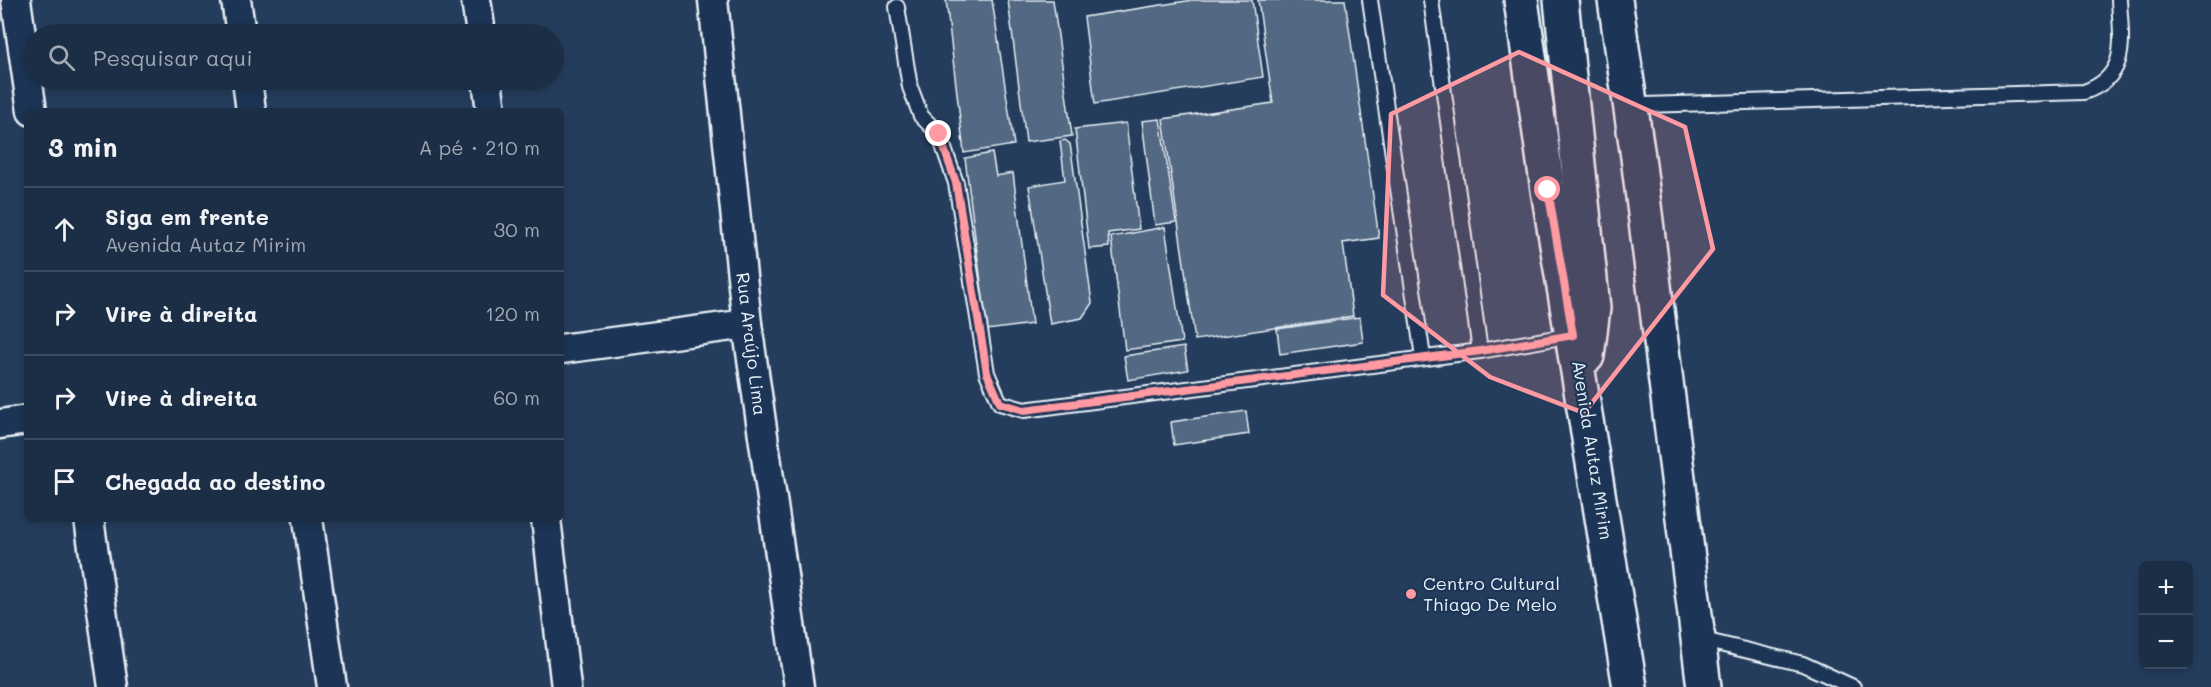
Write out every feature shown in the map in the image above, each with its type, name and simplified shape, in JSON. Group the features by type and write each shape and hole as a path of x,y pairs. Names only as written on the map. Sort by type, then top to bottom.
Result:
{"main road":[{"name":"Avenida Autaz Mirim","path":"1521,0 1548,190 1630,687"},
{"path":"1561,0 1593,308 1582,391"},
{"path":"1615,0 1638,157 1704,687"},
{"path":"1636,0 1646,131 1638,157"}],"street":[{"path":"16,0 24,56"},
{"path":"236,0 240,24"},
{"path":"476,0 480,24"},
{"name":"Rua Araújo Lima","path":"713,0 747,324 799,687"},
{"path":"29,90 32,108"},
{"path":"248,90 251,108"},
{"path":"488,90 491,108"},
{"path":"564,349 747,324"},
{"path":"0,424 24,420"},
{"path":"89,522 112,687"},
{"path":"308,522 332,687"},
{"path":"546,522 566,687"}],"lane":[{"path":"1370,0 1423,357"},
{"path":"1431,0 1480,351"},
{"path":"1644,105 2084,92 2099,87 2115,72 2122,49 2119,0"},
{"path":"897,7 909,87 921,116 939,134 956,183 987,373 1000,403 1024,410 1480,351 1573,335"},
{"path":"1697,639 1803,664 1853,687"}],"highlighted area":[{"path":"1519,52 1685,127 1713,249 1584,413 1490,377 1383,295 1391,114"}],"building":[{"path":"946,0 992,0 1014,145 964,153"},
{"path":"1008,0 1053,0 1072,136 1026,142"},
{"path":"1193,0 1252,0 1263,77 1095,104 1084,17"},
{"path":"1258,0 1345,0 1379,238 1343,243 1353,316 1195,340 1163,119 1273,103"},
{"path":"1160,119 1176,222 1155,225 1142,121"},
{"path":"1126,123 1139,229 1108,233 1109,247 1089,249 1075,129"},
{"path":"1065,140 1070,144 1071,150 1092,303 1082,318 1050,324 1029,186 1065,180 1060,141"},
{"path":"992,153 996,176 1013,173 1032,324 987,330 965,158"},
{"path":"1165,227 1182,342 1125,350 1111,237"},
{"path":"1360,317 1363,342 1280,354 1277,329"},
{"path":"1184,347 1188,370 1128,380 1124,356"},
{"path":"1246,411 1249,434 1174,445 1171,422"}],"place":[{"name":"Centro Cultural Thiago De Melo","path":"1411,594"}],"route":[{"path":"939,134 956,183 987,373 1000,403 1024,410 1480,351 1573,335 1548,190"}]}
